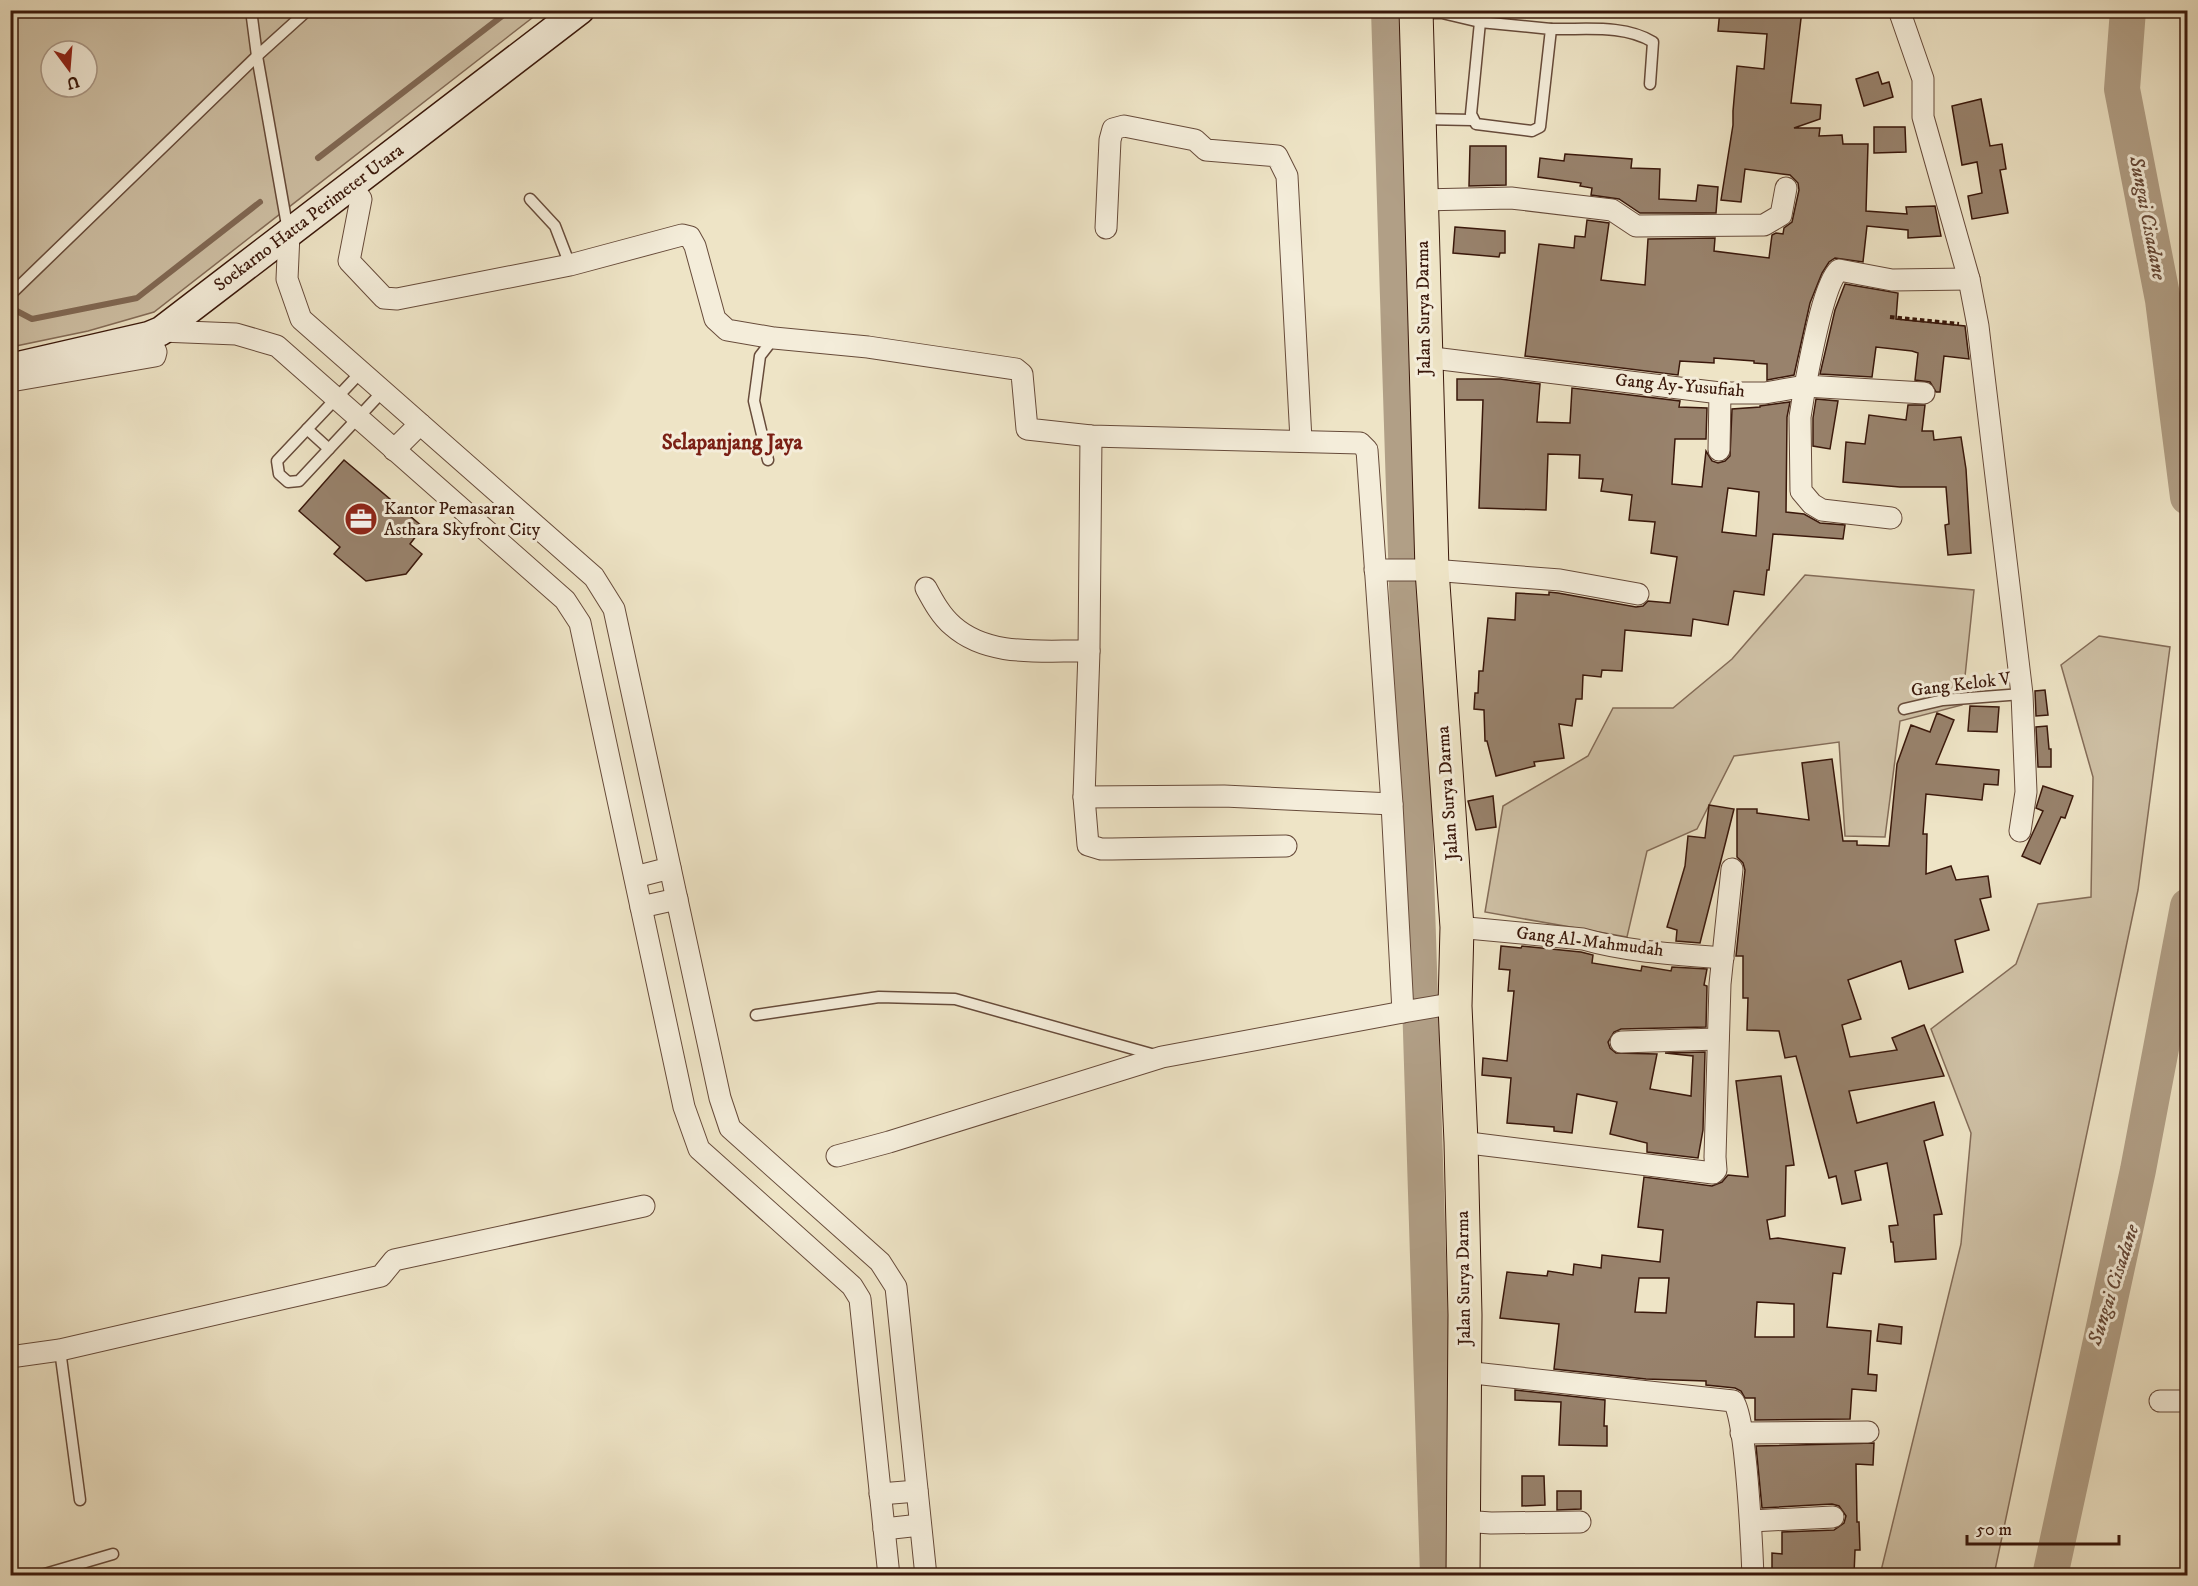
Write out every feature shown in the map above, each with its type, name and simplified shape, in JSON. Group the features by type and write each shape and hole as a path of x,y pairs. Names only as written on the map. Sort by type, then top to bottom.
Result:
{"main road":[{"name":"Soekarno Hatta Perimeter Utara","path":"10,368 155,334 580,10"},
{"name":"Jalan Surya Darma","path":"1416,12 1425,357 1425,570 1457,927 1450,1005 1461,1142 1464,1372 1463,1575"}],"street":[{"path":"1899,10 1923,79 1923,117 1969,279 1978,326 2022,694 2026,792 2020,831"},
{"path":"1106,228 1110,140 1113,129 1124,126 1195,140 1206,150 1276,156 1287,176 1301,440"},
{"path":"351,186 361,199 349,261 384,298 397,299 570,265 682,235 690,237 695,246 715,319 727,330 774,338 868,347 1016,369 1022,374 1027,429 1091,436 1360,443 1367,450 1383,570 1392,804 1406,1012"},
{"path":"1421,200 1510,198 1612,210 1636,226 1764,225 1781,215 1786,188"},
{"path":"289,234 287,279 301,319 594,577 614,609 720,1098 730,1128 880,1262 896,1287 926,1575"},
{"path":"1891,518 1822,510 1812,504 1801,491 1800,417 1805,386 1833,275 1839,270 1892,280 1969,279"},
{"path":"10,381 155,356 155,334 236,334 277,346 566,600 580,623 684,1107 699,1149 852,1286 860,1299 889,1575"},
{"name":"Gang Ay-Yusufiah","path":"1425,357 1720,393 1765,393 1805,386 1924,393"},
{"path":"1719,450 1720,393"},
{"path":"394,450 420,424"},
{"path":"1091,436 1089,651 1084,797 1088,845 1101,849 1286,846"},
{"path":"1383,570 1425,570 1560,580 1638,594"},
{"path":"926,588 938,609 952,626 976,641 1004,649 1089,651"},
{"path":"1084,797 1224,796 1392,804"},
{"path":"634,877 670,868"},
{"path":"1461,1142 1713,1173 1716,1170 1722,958 1732,869"},
{"path":"641,907 676,899"},
{"name":"Gang Al-Mahmudah","path":"1457,927 1582,939 1636,950 1722,958"},
{"path":"837,1156 1162,1057 1450,1005"},
{"path":"1622,1042 1718,1040"},
{"path":"10,1357 60,1350 381,1276 394,1260 644,1206"},
{"path":"1464,1372 1729,1400 1736,1405 1738,1411 1751,1521 1753,1575"},
{"path":"2160,1401 2187,1401"},
{"path":"1741,1433 1868,1432"},
{"path":"880,1494 917,1491"},
{"path":"1751,1521 1833,1517"},
{"path":"1463,1521 1580,1522"},
{"path":"884,1529 921,1525"}],"lane":[{"path":"251,10 289,234"},
{"path":"10,295 257,56 308,10"},
{"path":"1416,12 1442,13 1480,22 1551,29 1625,30 1642,35 1653,42 1650,84"},
{"path":"1480,22 1472,120 1476,124 1521,129 1532,130 1540,127 1551,29"},
{"path":"1419,119 1472,120"},
{"path":"530,199 555,226 563,241 570,265"},
{"path":"768,460 754,400 760,356 774,338"},
{"path":"361,372 277,461 279,474 288,482 299,481 383,391"},
{"path":"307,429 329,449"},
{"name":"Gang Kelok V","path":"1904,709 1943,700 2022,694"},
{"path":"756,1015 879,997 955,999 1162,1057"},
{"path":"60,1350 80,1500"},
{"path":"38,1575 113,1554"}],"path":[{"path":"1890,317 1978,326"}],"shaded area":[{"path":"11,11 541,11 154,312 88,331 11,347"},
{"path":"1805,575 1974,590 1962,705 1900,721 1885,837 1845,836 1839,742 1734,756 1697,829 1647,851 1627,937 1485,912 1503,806 1588,756 1613,708 1673,708 1732,659"},
{"path":"2099,636 2170,647 2138,890 1994,1575 1880,1575 1961,1244 1971,1133 1931,1029 2016,964 2038,904 2091,897 2093,777 2061,665"}],"building":[{"path":"1720,10 1802,10 1791,103 1821,105 1820,119 1794,128 1820,128 1819,136 1842,135 1843,144 1868,144 1866,211 1907,214 1906,207 1935,206 1941,236 1908,238 1908,230 1867,226 1863,262 1835,258 1829,262 1822,273 1810,303 1794,375 1767,380 1767,364 1714,358 1714,363 1680,361 1678,375 1525,356 1539,244 1574,248 1575,236 1585,237 1587,220 1609,223 1601,280 1645,285 1648,239 1715,238 1714,251 1769,258 1772,235 1783,234 1784,228 1792,222 1799,190 1798,183 1790,175 1745,169 1741,202 1721,200 1733,125 1737,66 1764,69 1767,34 1718,31"},
{"path":"1878,72 1882,84 1889,82 1893,97 1864,106 1856,79"},
{"path":"1981,99 1990,146 2002,144 2006,169 2000,170 2008,213 1972,219 1968,196 1982,193 1977,162 1962,165 1952,106"},
{"path":"1874,127 1905,127 1906,152 1874,153"},
{"path":"1470,146 1506,146 1506,185 1469,186"},
{"path":"1565,154 1632,159 1631,168 1660,169 1659,199 1696,201 1698,185 1718,187 1716,213 1640,213 1619,199 1591,195 1592,188 1580,186 1581,183 1538,177 1540,158 1564,161"},
{"path":"1455,227 1505,231 1505,253 1500,253 1499,257 1453,253"},
{"path":"1845,284 1898,293 1896,319 1965,326 1969,359 1944,356 1940,392 1936,392 1930,382 1915,380 1918,353 1912,351 1876,347 1872,377 1820,374 1835,310"},
{"path":"1457,379 1500,379 1540,384 1537,422 1570,423 1572,388 1680,401 1679,407 1707,408 1706,439 1675,439 1672,484 1702,487 1706,451 1712,461 1718,463 1730,456 1732,409 1790,402 1787,417 1786,512 1804,514 1820,523 1845,525 1843,539 1773,534 1764,595 1734,591 1728,625 1693,619 1691,636 1625,630 1622,671 1602,670 1601,677 1583,675 1582,699 1576,699 1572,726 1559,724 1564,758 1534,762 1535,766 1496,776 1487,741 1485,741 1484,710 1474,709 1475,693 1478,693 1479,671 1483,671 1488,618 1515,620 1516,593 1549,595 1549,592 1558,593 1636,607 1643,606 1648,601 1670,603 1677,557 1651,553 1655,522 1629,520 1632,495 1601,491 1603,479 1579,478 1580,455 1548,454 1546,510 1479,508 1483,400 1457,400","holes":["1728,488 1759,492 1756,536 1722,532"]},
{"path":"1816,399 1838,401 1830,449 1813,446"},
{"path":"1908,405 1925,405 1922,431 1933,431 1934,440 1961,437 1966,469 1971,553 1948,555 1945,525 1949,524 1946,487 1900,487 1843,482 1846,442 1865,444 1869,415 1906,420"},
{"name":"Kantor Pemasaran Asthara Skyfront City","path":"344,460 423,527 410,544 422,554 406,574 366,581 334,554 340,547 299,511"},
{"path":"2045,690 2048,715 2036,716 2035,691"},
{"path":"1970,706 1999,707 1997,732 1968,731"},
{"path":"1937,713 1954,720 1936,764 1999,770 1998,785 1984,784 1982,800 1926,794 1923,834 1927,834 1926,874 1951,866 1956,880 1988,876 1991,897 1980,899 1989,930 1955,940 1963,972 1909,989 1901,961 1848,980 1861,1019 1842,1025 1850,1057 1897,1050 1892,1038 1924,1025 1944,1076 1849,1091 1857,1123 1934,1102 1943,1135 1924,1141 1942,1214 1934,1215 1936,1259 1895,1262 1889,1226 1898,1225 1887,1163 1855,1171 1861,1200 1842,1204 1836,1176 1829,1178 1796,1056 1785,1058 1779,1031 1747,1030 1748,998 1743,998 1743,956 1736,956 1745,870 1743,863 1737,857 1737,809 1757,809 1757,813 1809,820 1802,763 1832,759 1843,841 1857,841 1857,845 1889,846 1897,764 1911,725 1930,732"},
{"path":"2047,726 2051,767 2038,767 2036,727"},
{"path":"2043,786 2073,796 2065,818 2061,817 2040,864 2022,856 2043,811 2036,808"},
{"path":"1493,796 1496,827 1476,830 1468,801"},
{"path":"1709,805 1734,809 1700,943 1676,941 1677,930 1667,927 1685,866 1688,836 1705,838"},
{"path":"1501,946 1581,952 1593,955 1592,963 1641,971 1642,966 1671,971 1672,967 1707,969 1704,985 1707,986 1706,1027 1621,1029 1614,1032 1608,1042 1610,1048 1616,1053 1657,1054 1650,1089 1691,1096 1693,1056 1665,1053 1705,1052 1703,1130 1698,1158 1647,1152 1647,1143 1610,1134 1617,1102 1577,1094 1572,1133 1554,1131 1554,1127 1507,1123 1511,1078 1482,1075 1483,1058 1507,1061 1514,991 1508,991 1510,970 1499,969"},
{"path":"1781,1076 1794,1165 1786,1166 1785,1216 1767,1220 1770,1239 1778,1238 1845,1248 1841,1274 1833,1273 1827,1327 1871,1331 1868,1374 1877,1375 1876,1391 1852,1389 1850,1419 1755,1420 1755,1398 1745,1398 1741,1391 1735,1388 1706,1385 1706,1381 1646,1379 1554,1369 1559,1324 1500,1318 1507,1272 1547,1276 1548,1271 1573,1275 1574,1264 1601,1268 1602,1255 1660,1262 1663,1230 1638,1227 1644,1177 1712,1186 1722,1182 1728,1175 1748,1177 1736,1081","holes":["1639,1278 1669,1278 1666,1313 1635,1312","1757,1302 1794,1304 1794,1337 1755,1337"]},
{"path":"1879,1324 1902,1327 1901,1344 1877,1341"},
{"path":"1515,1390 1605,1400 1604,1426 1607,1426 1607,1446 1559,1445 1561,1402 1515,1400"},
{"path":"1874,1443 1873,1465 1856,1464 1860,1550 1855,1550 1854,1575 1832,1575 1832,1571 1772,1571 1772,1553 1782,1554 1782,1532 1834,1530 1844,1523 1846,1516 1839,1506 1832,1504 1762,1508 1756,1446"},
{"path":"1522,1476 1544,1476 1545,1505 1522,1506"},
{"path":"1557,1491 1581,1491 1581,1509 1557,1510"}],"waterway":[{"path":"318,158 510,10"},
{"path":"1389,10 1438,1576"},
{"name":"Sungai Cisadane","path":"2128,10 2122,89 2163,300 2188,497"},
{"path":"13,309 32,319 137,298 260,202"},
{"path":"2050,1576 2138,1170 2188,906"}],"place":[{"name":"Kantor Pemasaran Asthara Skyfront City","path":"361,519"}],"district":[{"name":"Selapanjang Jaya","path":"732,443"}]}
